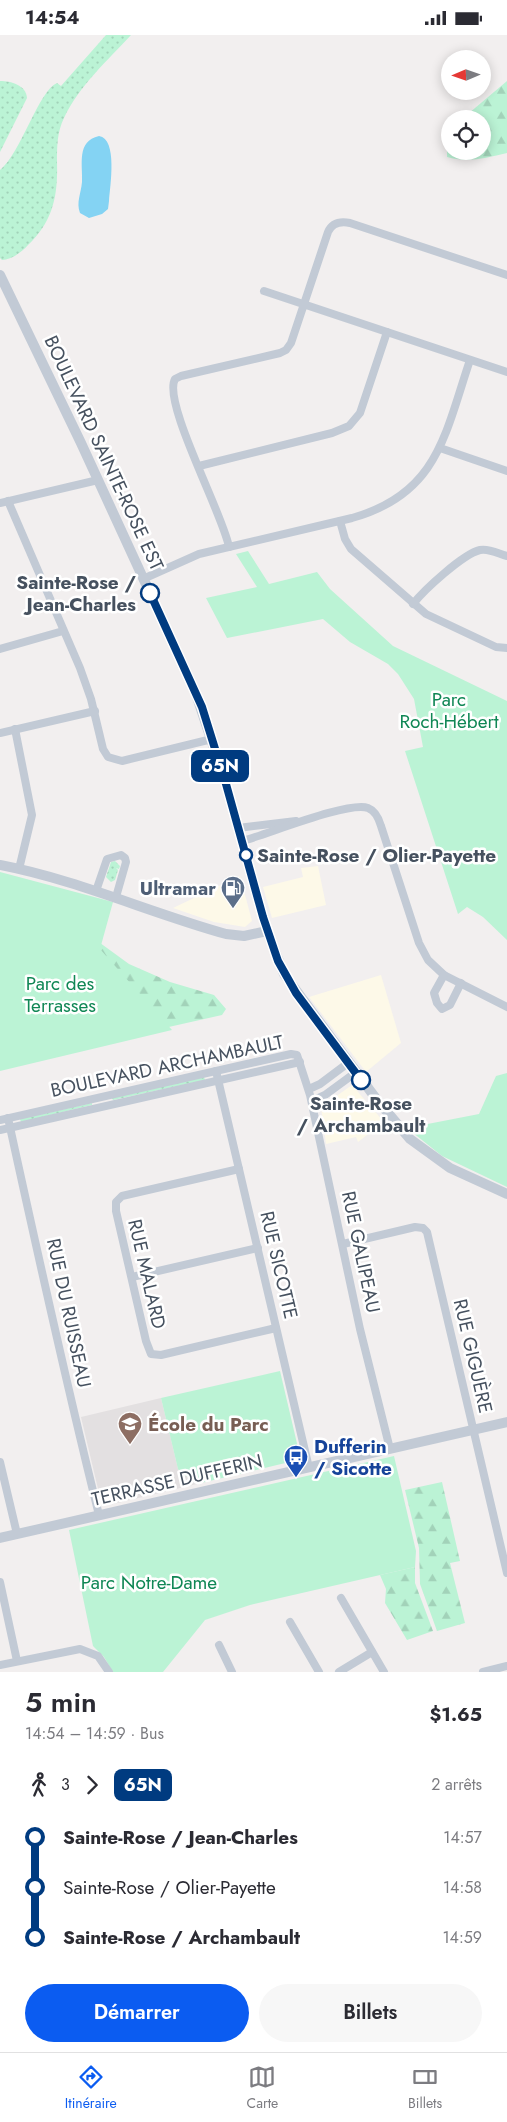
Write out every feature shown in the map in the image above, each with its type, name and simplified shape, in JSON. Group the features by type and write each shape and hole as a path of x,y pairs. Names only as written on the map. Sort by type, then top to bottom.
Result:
{"street":[{"path":"230,547 223,521 178,416 173,381 181,376 284,351 291,343 330,229 341,222 507,275"},
{"name":"BOULEVARD SAINTE-ROSE EST","path":"0,275 192,682 212,739 267,931 290,984 392,1119 422,1149 450,1168 507,1194"},
{"path":"264,291 507,372"},
{"path":"199,466 332,433 349,426 361,410 388,332"},
{"path":"143,579 188,558 375,511 401,497 424,473 440,448 470,360"},
{"path":"440,448 507,471"},
{"path":"98,480 4,502 80,668 94,711 104,752 108,757 117,761 212,739"},
{"path":"340,521 349,547 413,605 436,619 496,647 507,648"},
{"path":"413,605 436,579 476,551 485,549 507,556"},
{"path":"0,649 63,631"},
{"path":"0,733 94,711"},
{"path":"15,729 32,810 30,828 18,869"},
{"path":"242,841 306,820 361,807 368,808 376,814 421,948 431,963 444,975 507,1007"},
{"path":"238,829 306,820"},
{"path":"96,891 107,859 121,855 125,858 126,862 116,897"},
{"path":"0,865 116,897 226,933 244,936 267,931"},
{"path":"444,975 434,995 442,1009 450,1005 461,983"},
{"name":"BOULEVARD ARCHAMBAULT","path":"0,1130 300,1062 297,1055 293,1053 4,1119"},
{"name":"RUE GALIPEAU","path":"300,1062 312,1101 362,1335 390,1449"},
{"path":"309,1089 320,1084 348,1063"},
{"name":"RUE SICOTTE","path":"216,1071 309,1467"},
{"path":"312,1101 325,1095 356,1073"},
{"path":"100,1097 103,1107"},
{"name":"RUE DU RUISSEAU","path":"4,1119 10,1128 39,1251 49,1306 99,1515"},
{"name":"RUE MALARD","path":"240,1169 118,1198 116,1211 146,1341 153,1355 165,1354 276,1328"},
{"name":"RUE GIGUÈRE","path":"343,1243 415,1227 426,1230 507,1573"},
{"path":"132,1277 258,1248"},
{"name":"TERRASSE DUFFERIN","path":"0,1538 507,1422"},
{"path":"0,1462 17,1534"},
{"path":"0,1582 17,1661"},
{"path":"341,1599 384,1672"},
{"path":"290,1622 319,1672"},
{"path":"219,1645 232,1672"},
{"path":"0,1665 80,1649 98,1656 109,1672"},
{"path":"339,1672 372,1652"},
{"path":"484,1672 507,1667"}],"shaded area":[{"path":"318,866 326,905 272,918 263,887 303,877 301,868"},
{"path":"240,876 252,921 245,927 214,922 173,908"},
{"path":"381,975 401,1043 366,1072 309,997"},
{"path":"352,1085 384,1122 358,1142 356,1137 326,1144 321,1107"},
{"name":"École du Parc","path":"161,1398 178,1469 182,1474 201,1483 105,1506 99,1493 81,1417"}],"green space":[{"path":"106,35 131,35 86,84 64,118 58,140 55,197 43,227 23,250 13,257 2,260 0,258 0,170 8,162 43,97 50,88 57,83 61,86"},
{"path":"0,81 13,83 21,87 27,98 0,152"},
{"path":"507,81 507,153 491,156 491,110 473,110 484,100 491,100 491,95"},
{"name":"Parc Roch-Hébert","path":"248,551 269,584 317,572 330,589 393,646 507,701 507,940 483,917 467,907 458,914 405,751 423,747 414,699 398,674 388,664 350,642 323,619 227,638 206,598 257,587 236,554"},
{"path":"115,861 120,866 119,869 116,868 118,870 115,880 111,882 106,877 111,862"},
{"name":"Parc des Terrasses","path":"0,872 113,902 100,949 172,1030 0,1071"},
{"name":"Parc des Terrasses","path":"0,930 96,940 129,964 170,982 214,995 226,1009 222,1015 0,1065"},
{"path":"507,1073 507,1187 442,1156 407,1128 479,1114 496,1076"},
{"path":"204,1077 205,1080 113,1100 112,1098"},
{"path":"92,1103 92,1105 21,1122 20,1119"},
{"path":"280,1371 299,1452 298,1460 201,1483 182,1474 178,1469 161,1398"},
{"name":"Parc Notre-Dame","path":"394,1456 416,1551 415,1567 250,1605 205,1620 163,1672 113,1672 104,1657 93,1646 69,1530"},
{"path":"442,1482 460,1561 450,1563 465,1623 437,1631 420,1584 419,1548 405,1490"},
{"path":"415,1567 415,1583 433,1631 407,1640 385,1603 386,1589 380,1575"}],"water":[{"path":"99,136 105,139 109,145 111,154 109,201 108,209 102,214 89,218 80,213 78,205 82,182 82,155 87,143"}],"bus line":[{"name":"65N","path":"150,593 202,707 226,784 263,917 278,961 296,993 361,1080"}],"place":[{"name":"Sainte-Rose / Jean-Charles","path":"150,593"},
{"name":"Sainte-Rose / Olier-Payette","path":"246,855"},
{"name":"Ultramar","path":"233,909"},
{"name":"Sainte-Rose / Archambault","path":"361,1080"},
{"name":"École du Parc","path":"130,1445"},
{"name":"Dufferin / Sicotte","path":"296,1478"}]}
